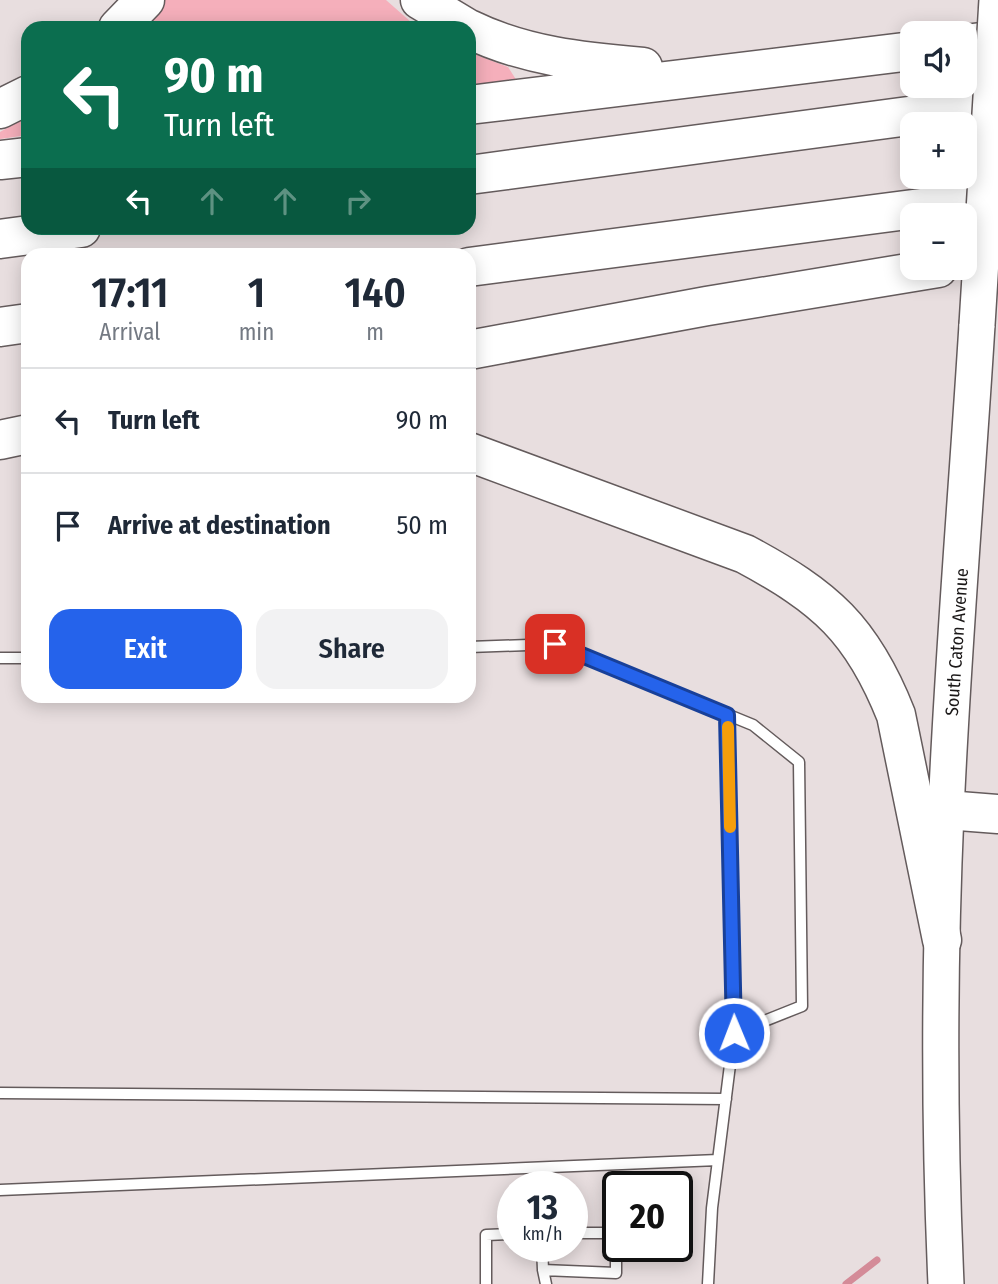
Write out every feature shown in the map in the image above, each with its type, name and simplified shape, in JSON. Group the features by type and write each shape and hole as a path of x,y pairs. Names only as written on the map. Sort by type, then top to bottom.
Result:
{"highway":[{"path":"125,21 145,0"},
{"path":"420,0 455,21"},
{"path":"476,32 527,51 583,62 647,68 803,66"},
{"path":"977,42 998,40"},
{"path":"476,104 900,53"},
{"path":"0,109 21,98"},
{"path":"476,174 998,104"},
{"path":"0,160 21,158"},
{"path":"476,266 998,198"},
{"path":"0,239 29,235"},
{"path":"977,262 998,260"},
{"path":"476,349 707,306 900,274"},
{"path":"0,327 21,324"},
{"path":"0,440 21,436"},
{"path":"476,455 745,554 813,595 838,618 861,644 882,680 896,715 942,940"},
{"path":"946,810 998,814"}],"main road":[{"name":"South Caton Avenue","path":"946,1284 942,1188 942,940 946,810 997,0"}],"lane":[{"path":"476,648 555,644 754,725 799,762 802,1006 734,1033"},
{"path":"0,658 21,658"},
{"path":"708,1284 712,1208 734,1033 727,715"},
{"path":"0,1093 726,1100"},
{"path":"0,1190 719,1160"},
{"path":"543,1270 616,1273 616,1233 588,1233"},
{"path":"486,1284 486,1235 497,1235"},
{"path":"543,1262 546,1284"}],"shaded area":[{"path":"164,0 386,0 410,21 148,21"},
{"path":"476,55 508,67 517,81 476,86"},
{"path":"21,120 21,136 0,139 0,132"}],"waterway":[{"path":"846,1284 877,1260"}],"slow traffic":[{"path":"728,727 730,827"}],"route":[{"path":"555,644 727,715 734,1033"}]}
